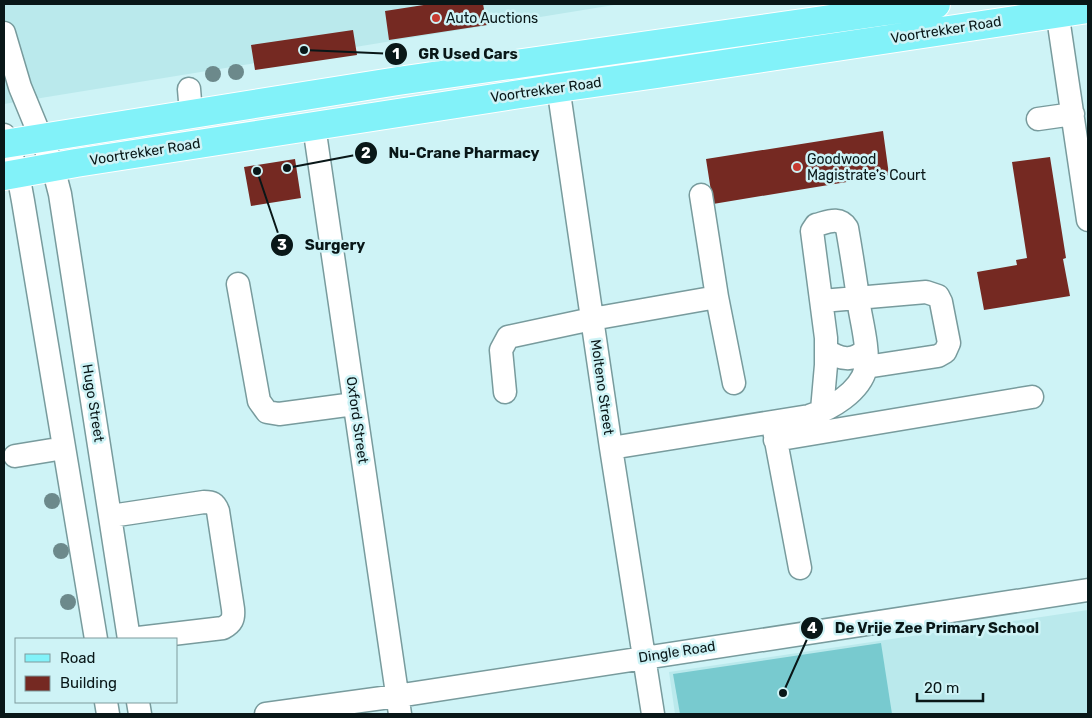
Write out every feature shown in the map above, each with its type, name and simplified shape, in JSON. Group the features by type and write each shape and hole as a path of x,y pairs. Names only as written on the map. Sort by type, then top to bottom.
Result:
{"main road":[{"name":"Voortrekker Road","path":"5,141 41,137 190,101 398,81 936,4"},
{"name":"Voortrekker Road","path":"11,175 314,126 657,74 1057,9 1088,9"},
{"path":"653,45 657,74"}],"street":[{"path":"1057,9 1088,220"},
{"name":"Hugo Street","path":"4,33 20,87 53,167 60,194 130,638"},
{"name":"Molteno Street","path":"554,59 611,448 653,714"},
{"path":"1038,119 1072,114"},
{"name":"Oxford Street","path":"314,126 399,705"},
{"path":"5,141 64,448 96,638"},
{"path":"701,195 717,297 734,383"},
{"path":"773,431 810,416 836,404 847,397 860,381 866,358 847,228 842,221 834,220 816,225 812,231 822,301 826,350 822,410"},
{"path":"238,284 259,401 267,412 279,414 354,404"},
{"path":"822,301 932,293 938,296 941,302 949,343 945,352 938,356 866,358 859,356 847,358 835,356 826,350"},
{"path":"505,392 501,350 508,337 592,319 717,297"},
{"path":"611,448 900,418 1032,397"},
{"path":"773,431 800,568"},
{"path":"15,456 64,448"},
{"path":"111,516 204,502 211,502 216,505 218,511 234,617 230,624 223,628 138,638"},
{"name":"Dingle Road","path":"266,714 399,705 644,658 1088,590"}],"shaded area":[{"path":"4,4 620,4 4,104"},
{"path":"1088,610 1088,714 675,714 669,672"},
{"path":"881,643 892,714 680,714 673,674"}],"building":[{"name":"Auto Auctions","path":"430,4 483,4 487,25 389,40 385,11"},
{"path":"353,30 357,55 255,70 251,45"},
{"name":"Goodwood Magistrate's Court","path":"883,131 889,175 713,204 706,159"},
{"path":"1050,157 1066,258 1063,259 1070,296 984,310 977,272 1017,265 1016,260 1027,258 1012,162"},
{"path":"295,159 301,198 251,206 244,167"}],"place":[{"name":"Auto Auctions","path":"436,18"},
{"name":"GR Used Cars","path":"304,50"},
{"name":"Goodwood Magistrate's Court","path":"797,167"},
{"name":"Nu-Crane Pharmacy","path":"287,168"},
{"name":"Surgery","path":"257,171"},
{"name":"De Vrije Zee Primary School","path":"783,693"}]}
